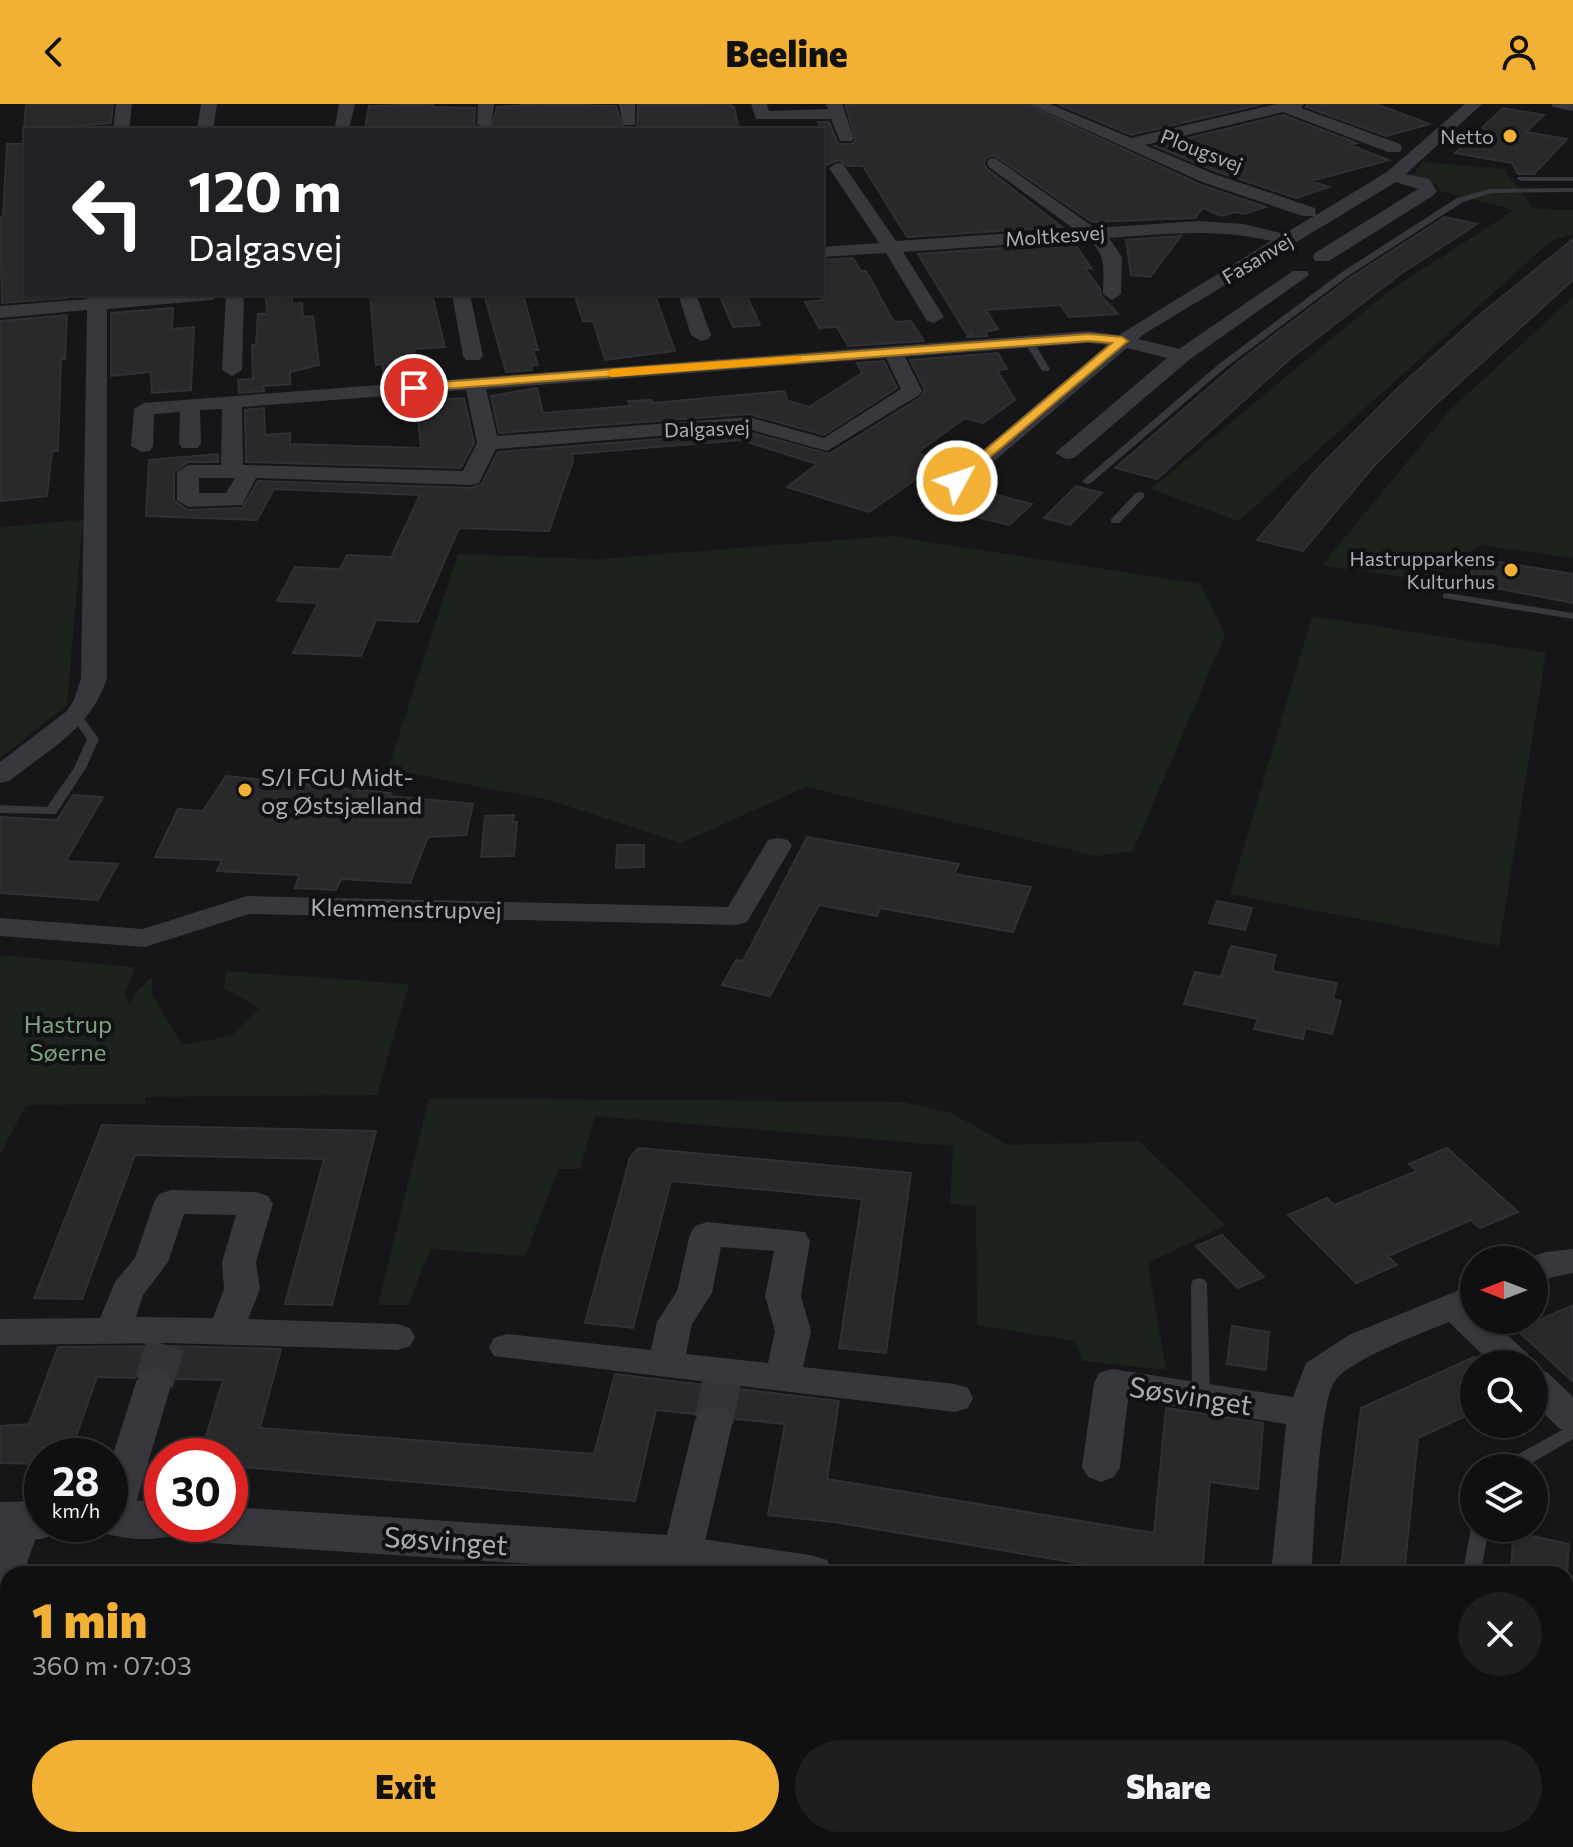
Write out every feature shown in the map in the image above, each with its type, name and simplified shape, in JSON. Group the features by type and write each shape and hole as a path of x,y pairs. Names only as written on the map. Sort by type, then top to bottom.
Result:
{"street":[{"path":"121,128 124,104"},
{"path":"205,128 209,104"},
{"path":"343,126 347,104"},
{"path":"485,124 486,104"},
{"path":"627,104 629,122"},
{"path":"759,104 762,116 836,109 846,138"},
{"name":"Plougsvej","path":"1037,104 1208,178 1309,212"},
{"name":"Fasanvej","path":"957,481 1122,341 1393,176 1474,104"},
{"path":"1559,104 1573,106"},
{"path":"1128,144 1290,106 1394,148"},
{"path":"995,163 1093,233 1112,251 1112,294"},
{"path":"837,168 934,317"},
{"name":"Fasanvej","path":"1322,257 1428,191 1423,183 1393,176"},
{"name":"Moltkesvej","path":"824,252 1199,226 1243,229 1287,240"},
{"name":"Fasanvej","path":"1066,453 1182,356 1300,275"},
{"path":"0,312 96,298 154,296"},
{"path":"232,370 235,296"},
{"path":"461,296 473,356"},
{"path":"688,296 701,335"},
{"path":"0,775 76,716 87,700 94,678 96,298"},
{"path":"142,446 144,409 190,405 1089,337 1122,341 1182,356"},
{"name":"Dalgasvej","path":"488,443 749,423 827,445 912,391 893,352"},
{"path":"232,402 240,470 471,478 488,443 475,383"},
{"path":"190,405 190,443"},
{"name":"Klemmenstrupvej","path":"0,927 145,938 247,905 737,916 778,846"},
{"path":"114,1330 127,1291 151,1262 171,1202 256,1204 239,1262 242,1289 226,1331"},
{"path":"666,1364 675,1322 694,1293 707,1234 793,1241 783,1296 793,1331 783,1376"},
{"path":"1548,1264 1573,1261"},
{"path":"1292,1566 1306,1413 1319,1373 1362,1344 1460,1304"},
{"path":"0,1332 226,1331 397,1337"},
{"path":"1490,1334 1503,1350"},
{"path":"507,1347 783,1376 955,1398"},
{"path":"128,1466 154,1382"},
{"name":"Søsvinget","path":"1101,1467 1112,1383 1306,1413"},
{"path":"1548,1396 1572,1421"},
{"path":"679,1565 714,1420"},
{"path":"6,1566 22,1520"},
{"name":"Søsvinget","path":"248,1527 679,1565"}],"lane":[{"path":"1521,179 1573,179"},
{"path":"1087,481 1222,366 1345,274 1460,200 1490,191 1573,190"},
{"path":"1029,341 1045,369"},
{"path":"1115,521 1140,495"},
{"path":"1447,596 1573,616"},
{"path":"0,809 51,811 80,768 93,739 76,716"},
{"path":"1199,1284 1201,1397"},
{"path":"1527,1454 1572,1421"},
{"path":"1473,1566 1477,1542"}],"green space":[{"path":"1423,162 1504,169 1533,209 1573,210 1573,234 1551,241 1239,521 1151,489 1388,292 1514,210 1440,191 1436,185 1411,177"},
{"path":"1573,297 1573,558 1480,545 1428,581 1322,565 1450,410"},
{"path":"83,520 67,705 0,758 0,527"},
{"path":"891,536 1201,584 1225,635 1133,851 1096,856 806,787 681,843 549,800 388,769 458,554 598,559"},
{"path":"1312,616 1546,653 1499,946 1230,894"},
{"name":"Hastrup Søerne","path":"0,955 135,967 125,993 130,1005 135,994 152,977 152,995 182,1045 231,1036 259,1008 224,988 226,971 409,984 377,1095 146,1097 145,1104 26,1105 0,1155"},
{"path":"429,1098 903,1102 951,1113 1008,1145 1139,1141 1226,1225 1148,1263 1166,1370 1082,1361 1075,1341 977,1325 976,1206 950,1204 953,1146 595,1116 580,1169 559,1169 525,1256 430,1249 408,1305 378,1305"}],"building":[{"path":"26,104 113,104 111,123 24,128"},
{"path":"433,104 433,107 475,108 474,124 479,128 365,128 369,106"},
{"path":"537,104 616,106 623,128 492,128 497,107"},
{"path":"728,104 734,107 739,128 623,128 637,127 638,105"},
{"path":"845,104 1026,104 1201,185 1266,207 1221,216 1203,208 1195,218 1092,222 994,155 986,158 984,164 987,169 1062,227 907,237 863,166 848,166 838,160 824,166 824,128 818,122 829,122 838,144 852,144 856,140"},
{"path":"1058,104 1263,104 1131,135"},
{"path":"1307,104 1376,104 1430,124 1386,136 1306,107"},
{"name":"Netto","path":"1503,108 1544,115 1526,132 1567,139 1534,174 1518,174 1512,163 1455,153"},
{"path":"1283,115 1357,143 1350,145 1389,160 1311,181 1329,187 1296,198 1215,171 1155,146"},
{"path":"7,144 24,144 24,296 67,298 2,303 0,217 3,217"},
{"path":"1445,217 1477,224 1402,273 1291,358 1157,479 1115,468 1236,364 1350,278"},
{"path":"1181,236 1150,277 1131,275 1126,240"},
{"path":"1573,239 1573,280 1436,404 1373,467 1303,551 1257,540 1319,467 1398,388 1477,317"},
{"path":"1074,243 1092,269 1084,267 1100,289 1101,296 1118,314 1069,317 1060,305 986,310 998,329 985,332 987,336 966,337 974,333 966,333 918,254"},
{"path":"853,258 861,271 866,271 894,322 911,321 924,341 848,346 837,327 819,328 805,302 822,300 824,296 824,260"},
{"path":"370,296 432,296 445,347 414,349 418,379 383,382 383,364 376,365"},
{"path":"485,296 524,296 538,350 533,350 538,365 531,366 532,370 506,372"},
{"path":"575,296 655,296 675,351 605,360 593,321 583,321"},
{"path":"720,296 747,296 760,325 733,327"},
{"path":"292,297 292,304 302,303 303,317 313,316 319,365 290,372 290,384 263,386 264,391 239,393 238,380 253,379 252,345 256,345 258,314 267,314 266,299"},
{"path":"173,308 172,329 194,327 191,390 152,393 151,372 111,376 111,313"},
{"path":"67,315 65,359 61,359 58,451 52,451 47,496 0,501 1,321"},
{"path":"998,353 1007,369 997,370 1015,400 983,423 965,418 917,453 942,461 869,512 787,487 817,464 741,440 572,454 573,461 549,531 459,528 418,622 376,620 361,656 293,653 318,603 277,601 295,567 340,569 347,555 391,557 420,495 274,489 257,520 146,516 149,460 218,454 218,462 188,462 174,472 174,500 188,510 242,508 258,481 472,488 482,484 498,452 748,432 829,454 921,397 925,390 910,360"},
{"path":"884,361 897,388 824,435 749,414 499,433 491,396 537,388 543,413 630,406 628,401 652,400 653,403 784,391 788,401 809,407 862,373 857,363"},
{"path":"464,398 474,443 461,468 246,462 245,410 264,408 265,435 290,433 290,444 421,448 416,401"},
{"path":"1076,486 1102,493 1070,525 1044,518"},
{"path":"989,493 1032,504 1009,525 964,514"},
{"path":"1486,560 1573,574 1573,603 1469,583 1474,561"},
{"path":"226,776 473,804 466,835 428,837 410,883 341,879 336,890 295,888 299,875 217,871 222,860 155,857 178,809 203,811"},
{"path":"73,795 103,797 66,861 118,864 98,900 0,893 0,817 57,820"},
{"path":"514,815 513,822 517,822 514,856 481,857 485,816"},
{"path":"807,837 959,864 954,874 1031,887 1013,932 880,908 877,916 819,905 770,996 722,985 736,960 743,961"},
{"path":"617,845 644,845 644,867 616,868"},
{"path":"1217,901 1252,908 1245,930 1209,923"},
{"path":"1231,946 1276,955 1272,971 1337,983 1333,999 1341,1001 1332,1034 1305,1028 1303,1039 1254,1029 1258,1019 1184,1004 1195,972 1221,977"},
{"path":"102,1125 376,1131 332,1305 285,1304 324,1159 135,1155 82,1299 34,1298"},
{"path":"638,1148 911,1173 886,1353 839,1348 862,1199 671,1181 633,1328 585,1323 630,1158"},
{"path":"1447,1148 1518,1212 1480,1228 1471,1220 1388,1256 1397,1265 1356,1283 1288,1215 1327,1198 1334,1205 1417,1171 1409,1164"},
{"path":"1222,1235 1264,1277 1238,1288 1196,1246"},
{"path":"1573,1305 1573,1382 1548,1359 1548,1350 1539,1350 1521,1334 1548,1334 1548,1316"},
{"path":"1232,1326 1269,1332 1266,1370 1227,1364"},
{"path":"58,1347 281,1349 260,1428 594,1454 615,1374 839,1401 827,1479 1154,1533 1166,1408 1263,1423 1258,1489 1210,1482 1203,1566 1095,1566 834,1522 768,1515 785,1424 736,1419 728,1407 715,1403 700,1407 695,1414 656,1410 635,1501 248,1468 248,1438 205,1438 223,1380 174,1379 168,1369 155,1365 140,1369 135,1378 97,1377 75,1438 24,1438 24,1464 0,1463 0,1426 29,1424"},
{"path":"1460,1363 1460,1418 1418,1438 1405,1566 1341,1566 1361,1408"},
{"path":"1548,1540 1569,1544 1568,1566 1511,1566 1513,1542 1548,1542"}],"tunnel":[{"path":"154,1382 170,1330"},
{"path":"714,1420 724,1370"}],"slow traffic":[{"path":"612,373 797,359"}],"place":[{"name":"Netto","path":"1510,136"},
{"name":"Hastrupparkens Kulturhus","path":"1511,570"},
{"name":"S/I FGU Midt- og Østsjælland","path":"245,790"}],"route":[{"path":"414,388 1089,337 1122,341 957,481"}]}
